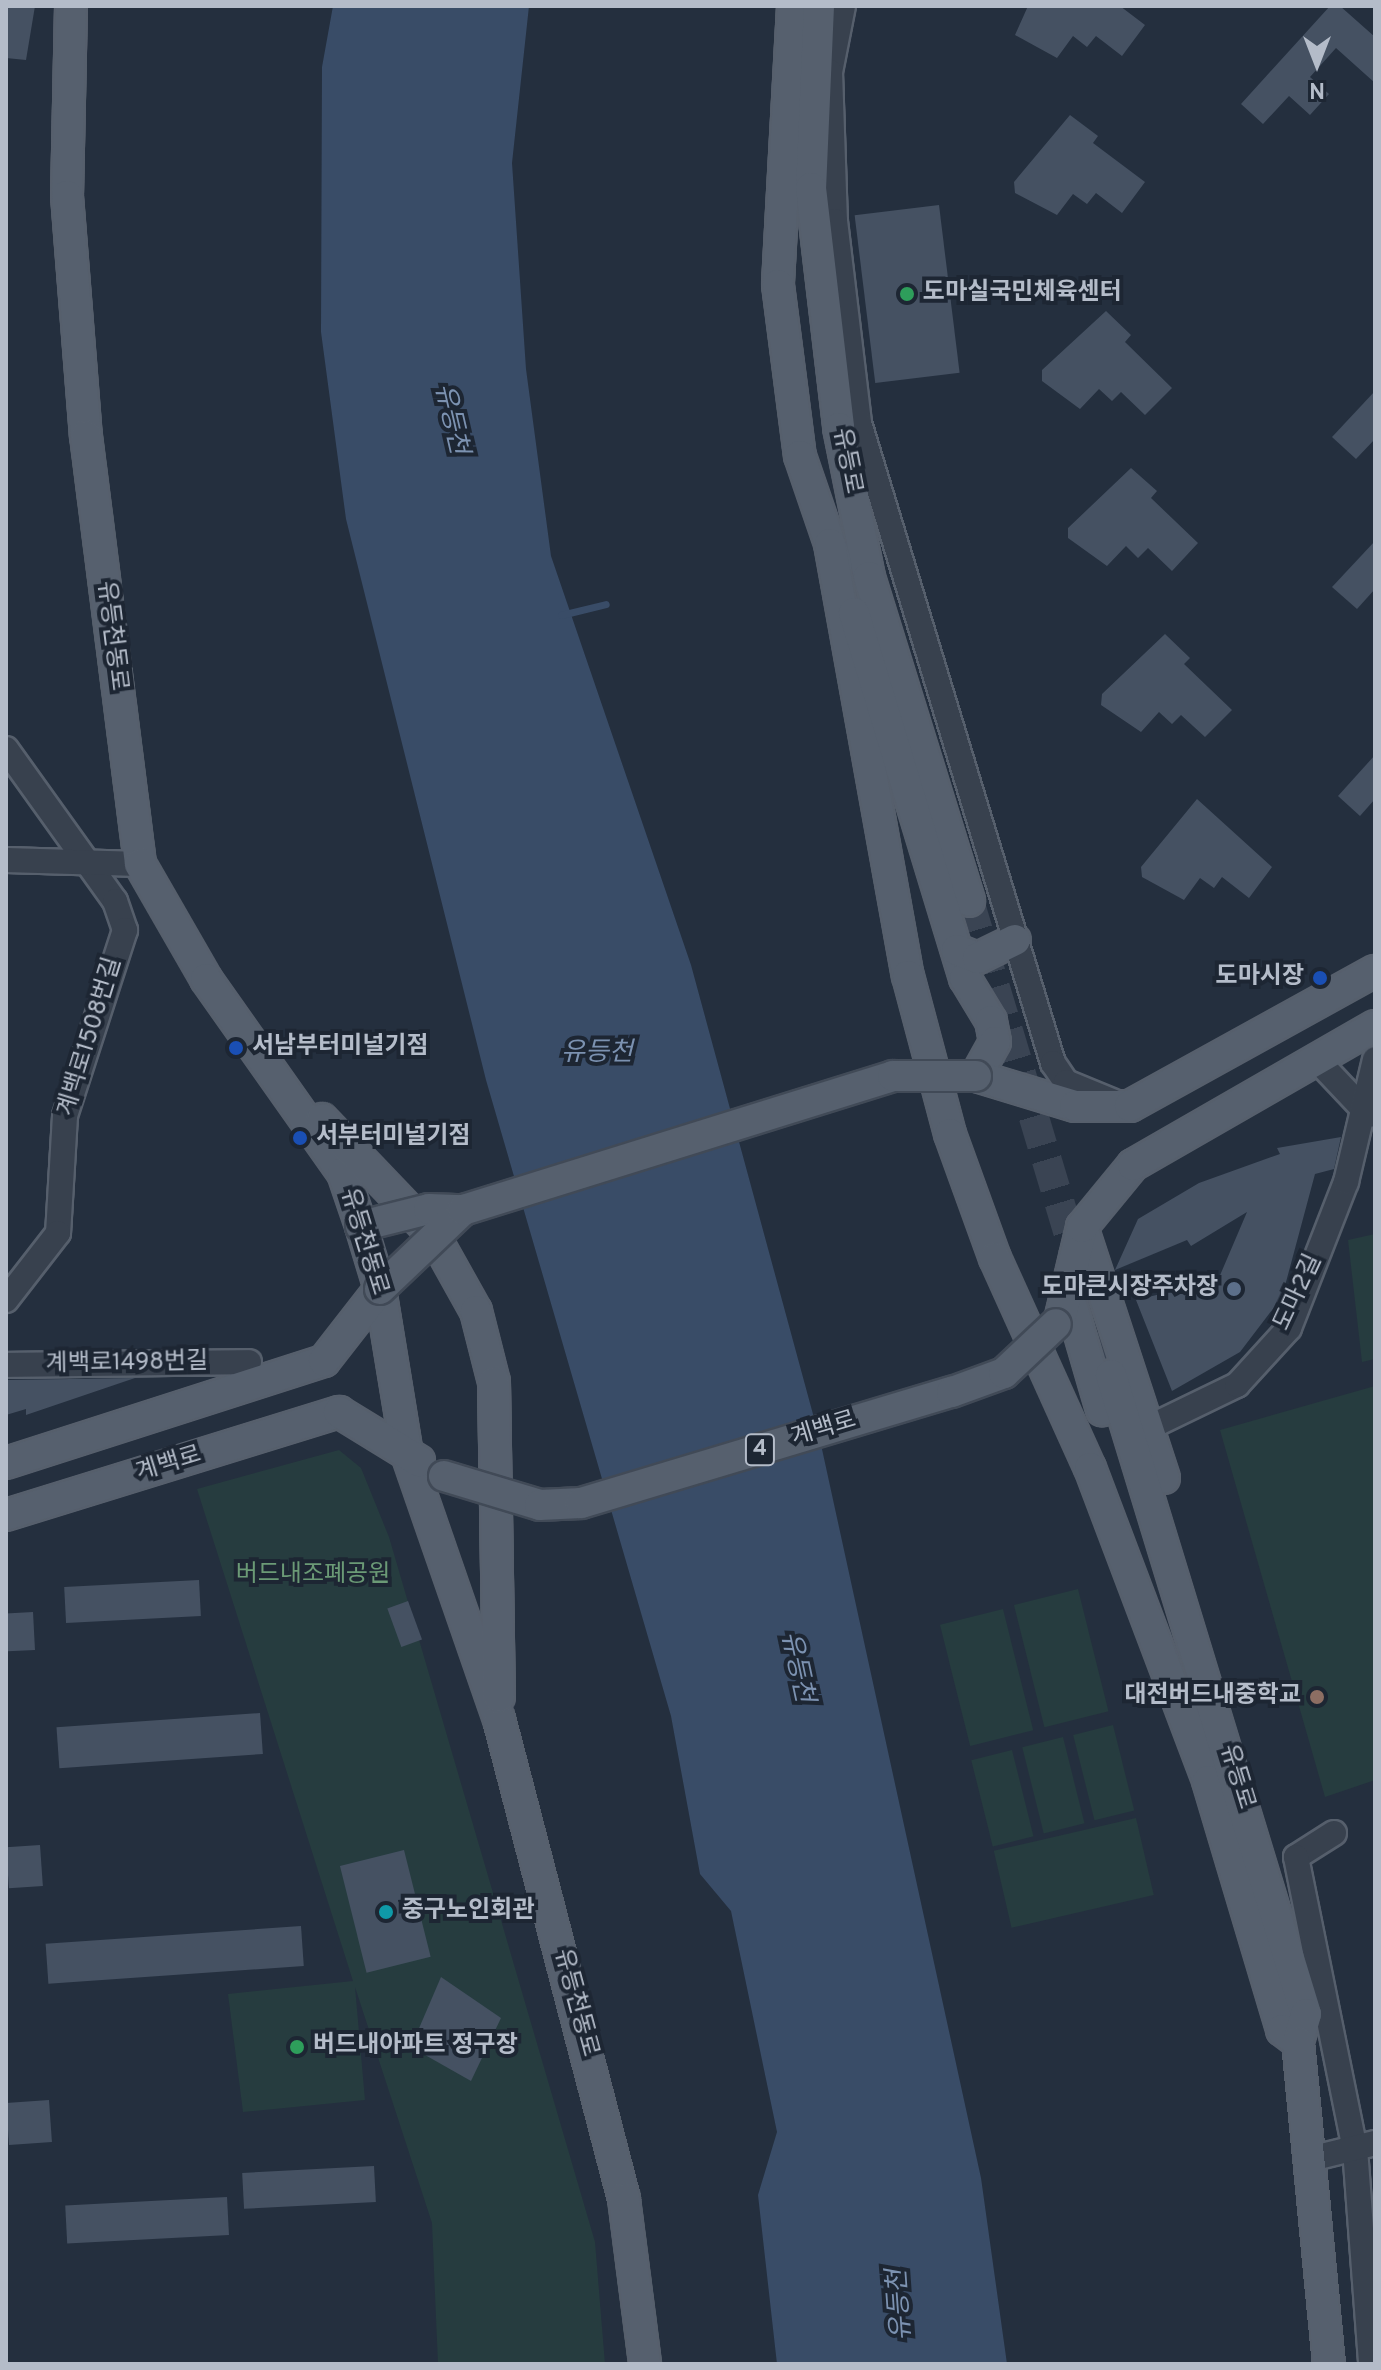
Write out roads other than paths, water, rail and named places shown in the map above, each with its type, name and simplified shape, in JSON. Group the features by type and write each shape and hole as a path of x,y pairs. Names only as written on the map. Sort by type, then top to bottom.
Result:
{"main road":[{"name":"유등천동로","path":"71,6 67,196 86,436 140,864 206,979 290,1089 343,1173 361,1226 380,1289 407,1454 499,1719 624,2199 645,2364"},
{"name":"유등로","path":"793,6 778,285 800,456 830,544"},
{"name":"유등로","path":"831,7 811,188 834,397 869,577 969,901"},
{"path":"830,544 957,950 995,1042 976,1076"},
{"path":"830,544 908,976 942,1107 995,1258 1090,1468 1208,1781"},
{"path":"957,950 978,958 1015,940"},
{"path":"361,1226 429,1209 463,1210 893,1076 976,1076 1075,1106 1130,1106 1375,971"},
{"path":"1208,1781 1084,1351 1063,1312 1082,1227 1133,1165 1375,1026"},
{"path":"290,1089 434,1236 476,1311 494,1382 499,1719"},
{"path":"6,1463 324,1361 380,1289 463,1210"},
{"path":"1082,1227 1150,1427 1277,1854 1285,1935"},
{"name":"계백로","path":"6,1515 339,1412 444,1476 540,1505 581,1503 978,1383 1017,1363 1063,1312"},
{"path":"1084,1351 1111,1333 1121,1336"},
{"name":"유등로","path":"1111,1375 1285,1935 1306,2014 1298,2042 1329,2364"},
{"name":"유등로","path":"1208,1781 1282,2030 1298,2042"}],"street":[{"path":"831,7 835,221 859,423 1015,940 1066,1082 1130,1106"},
{"name":"계백로1508번길","path":"6,749 115,901 125,930 65,1116 58,1233 6,1300"},
{"path":"6,860 140,864"},
{"path":"1316,1059 1368,1114"},
{"name":"도마2길","path":"1150,1427 1237,1385 1289,1328 1346,1182 1368,1114 1375,1059"},
{"name":"계백로1498번길","path":"6,1365 249,1362"},
{"path":"1334,1833 1296,1857 1365,2146 1371,2364"},
{"path":"1310,2159 1365,2146"}],"water":[{"name":"유등천","path":"333,6 529,6 512,163 526,369 551,556 691,965 820,1440 981,2178 1007,2364 777,2364 758,2195 777,2132 731,1911 700,1874 671,1716 486,1080 346,519 321,332 322,67"}],"waterway":[{"path":"561,615 606,604"}],"tunnel":[{"path":"969,901 1111,1375"}],"place":[{"name":"도마실국민체육센터","path":"907,294"},
{"name":"도마시장","path":"1320,978"},
{"name":"서남부터미널기점","path":"236,1048"},
{"name":"서부터미널기점","path":"300,1138"},
{"name":"도마큰시장주차장","path":"1234,1289"},
{"name":"대전버드내중학교","path":"1317,1697"},
{"name":"중구노인회관","path":"386,1912"},
{"name":"버드내아파트 정구장","path":"297,2047"}],"park label":[{"name":"버드내조폐공원","path":"313,1576"}]}
